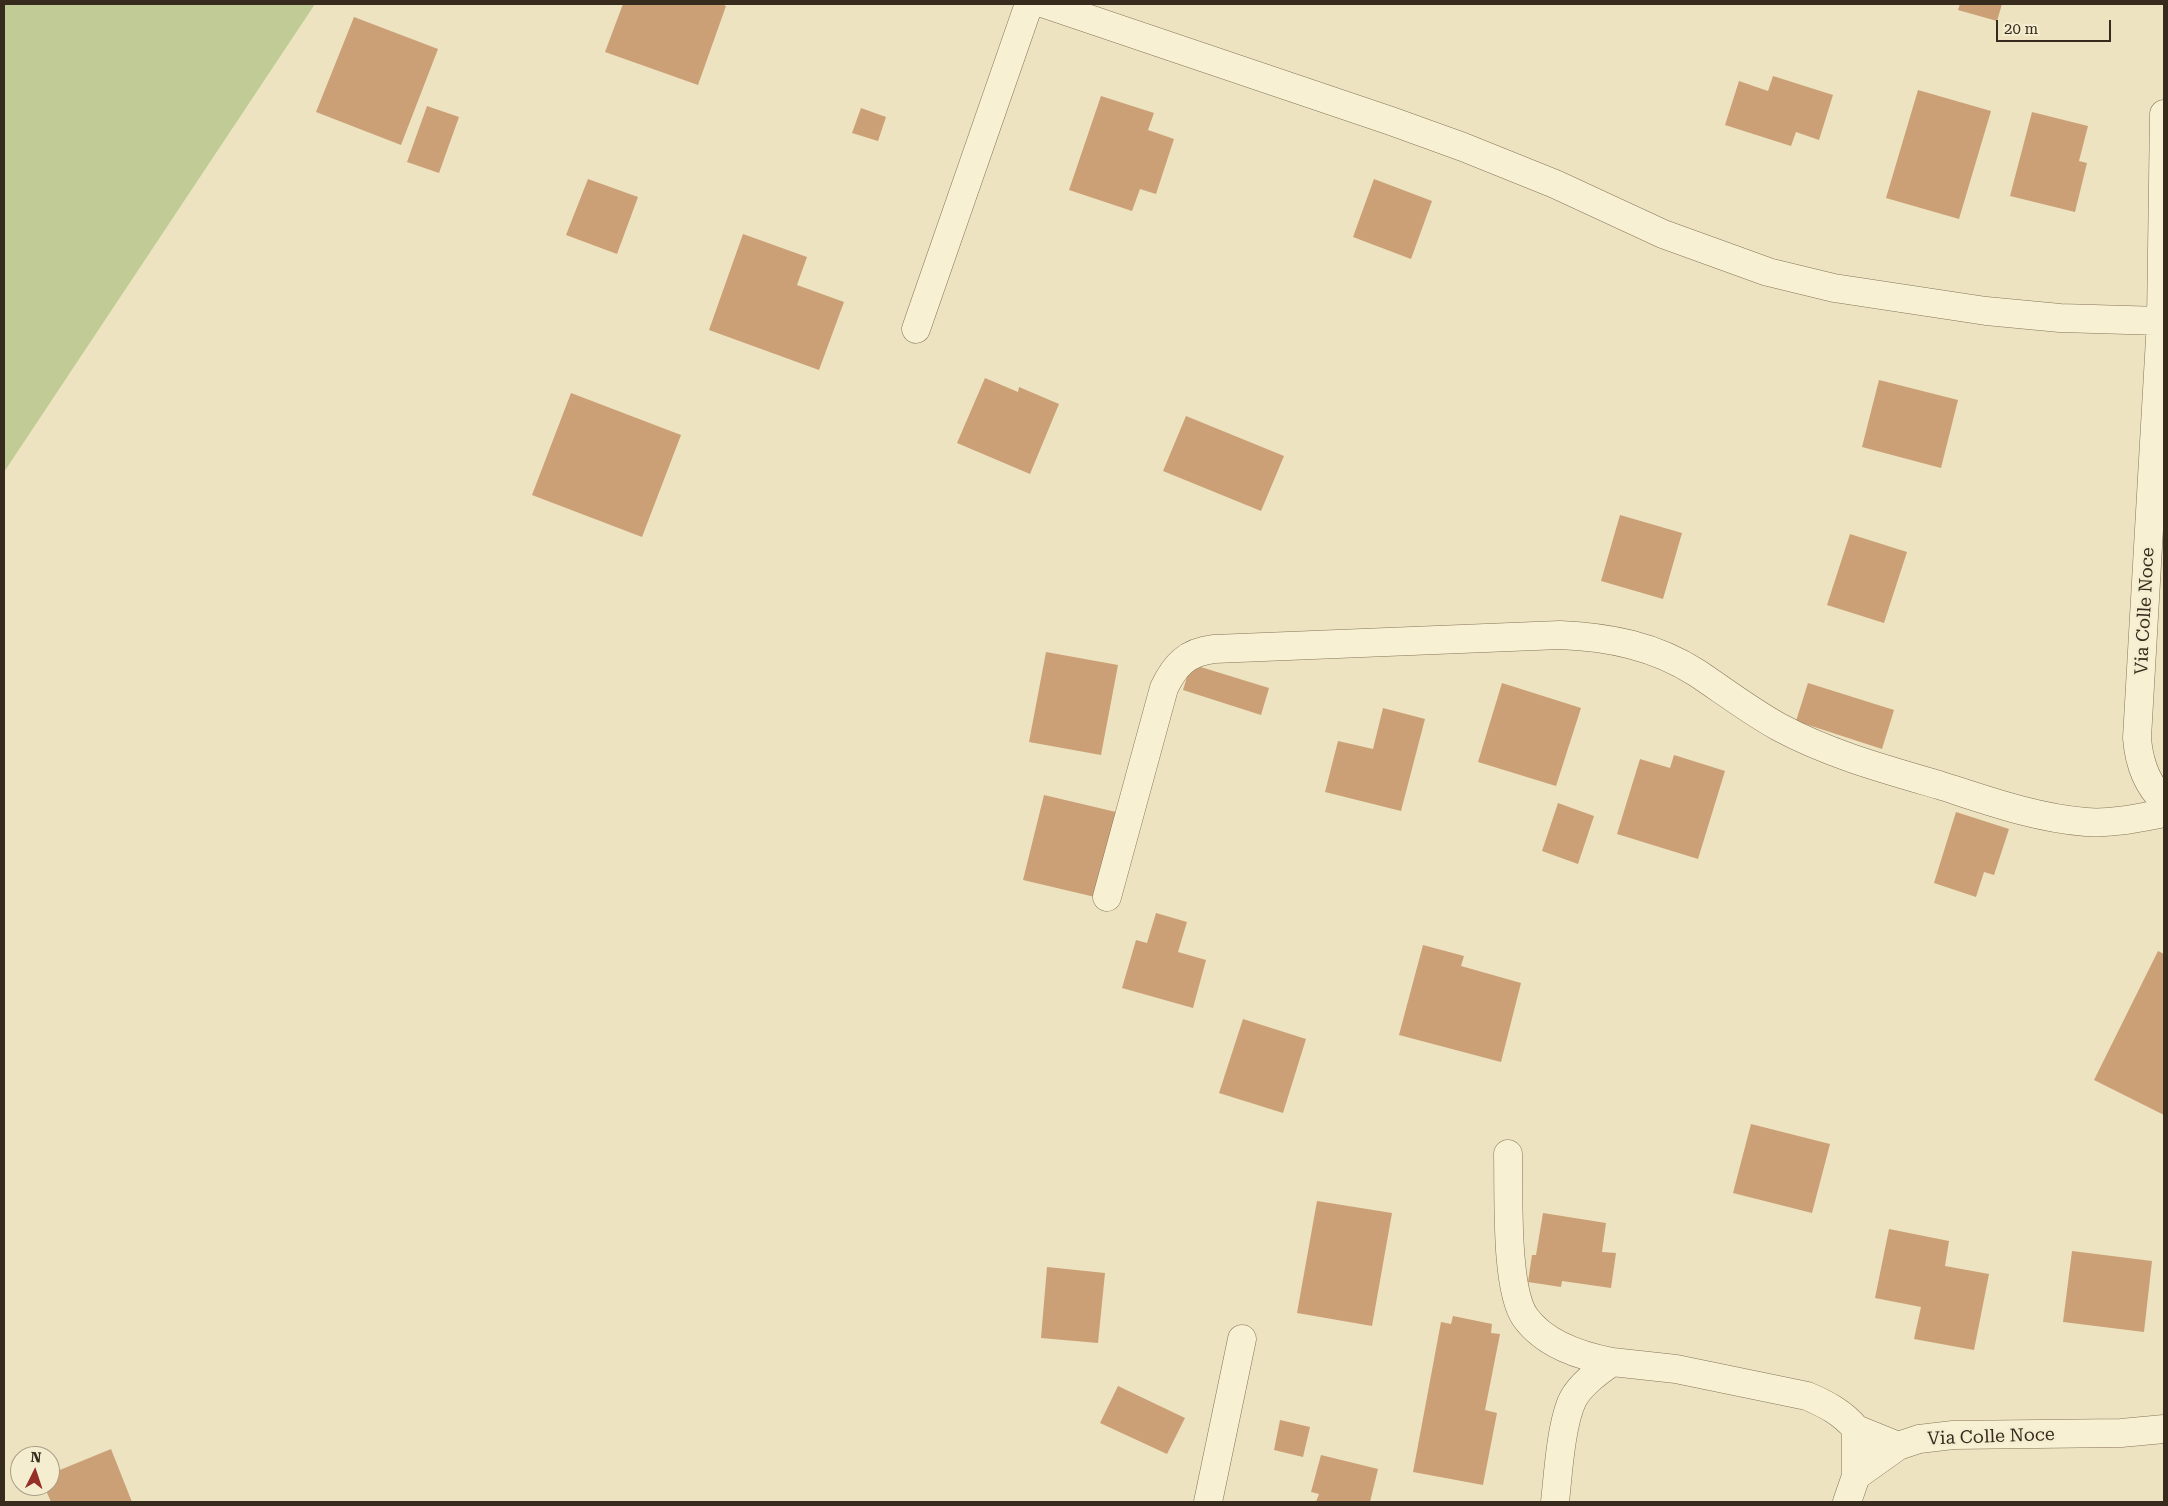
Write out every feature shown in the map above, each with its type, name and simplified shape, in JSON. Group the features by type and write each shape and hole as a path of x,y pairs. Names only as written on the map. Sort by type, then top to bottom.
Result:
{"street":[{"path":"916,329 1029,4"},
{"path":"1045,4 1391,120 1555,184 1663,234 1768,272 1834,288 1968,309 2060,318 2161,321"},
{"name":"Via Colle Noce","path":"2164,114 2161,321 2137,738 2142,768 2151,786 2164,801"},
{"path":"1107,897 1164,688 1179,662 1195,653 1214,649 1560,635 1613,640 1633,644 1674,660 1696,672 1762,718 1836,754 2005,806 2064,820 2104,823 2164,813"},
{"path":"1508,1154 1512,1272 1519,1304 1525,1317 1544,1336 1557,1344 1592,1358 1676,1369 1807,1396 1827,1404 1849,1420 1856,1429 1898,1446"},
{"path":"1208,1502 1242,1339"},
{"path":"1555,1502 1566,1420 1573,1399 1590,1379 1612,1362"},
{"path":"1847,1502 1856,1476 1856,1429"},
{"name":"Via Colle Noce","path":"1856,1476 1898,1446 1919,1439 1942,1436 2083,1435 2164,1429"}],"green space":[{"path":"4,4 315,4 4,472"}],"building":[{"path":"623,4 721,4 726,6 698,85 605,52"},
{"path":"1960,4 2002,4 1997,21 1958,10"},
{"path":"354,17 438,49 401,145 316,112"},
{"path":"1773,76 1833,95 1819,140 1796,132 1791,146 1725,125 1739,81 1768,91"},
{"path":"1918,90 1991,111 1959,219 1886,198"},
{"path":"1101,96 1154,113 1148,130 1174,139 1156,194 1140,189 1132,211 1069,190"},
{"path":"427,106 459,117 439,173 407,162"},
{"path":"861,108 886,117 878,141 852,133"},
{"path":"2032,112 2088,126 2079,161 2087,163 2075,212 2010,196"},
{"path":"588,179 638,197 617,254 566,235"},
{"path":"1374,179 1432,201 1411,259 1353,237"},
{"path":"743,234 807,257 797,285 844,302 819,370 709,330"},
{"path":"985,378 1018,392 1019,387 1059,404 1030,474 957,443"},
{"path":"1879,380 1958,400 1941,468 1862,447"},
{"path":"571,393 681,435 642,537 532,495"},
{"path":"1186,416 1284,456 1261,511 1163,471"},
{"path":"1620,515 1682,533 1663,599 1601,581"},
{"path":"1850,534 1907,552 1884,623 1827,605"},
{"path":"1046,652 1118,665 1101,755 1029,742"},
{"path":"1191,664 1269,688 1261,715 1183,690"},
{"path":"1502,683 1581,708 1556,786 1478,762"},
{"path":"1808,683 1894,710 1882,749 1796,721"},
{"path":"1383,708 1425,719 1401,811 1325,792 1338,741 1373,749"},
{"path":"1674,755 1725,771 1698,859 1617,834 1640,759 1670,768"},
{"path":"1044,795 1116,812 1095,897 1023,880"},
{"path":"1558,803 1594,816 1578,864 1542,851"},
{"path":"1956,812 2009,829 1994,875 1984,872 1976,897 1934,883"},
{"path":"1156,913 1187,922 1178,952 1206,960 1193,1008 1122,988 1136,940 1147,943"},
{"path":"1423,945 1464,956 1461,966 1521,983 1501,1062 1399,1035"},
{"path":"2158,951 2164,954 2164,1115 2094,1080"},
{"path":"1243,1019 1306,1039 1283,1113 1219,1093"},
{"path":"1751,1124 1830,1144 1812,1213 1733,1193"},
{"path":"1317,1201 1392,1213 1372,1326 1297,1313"},
{"path":"1543,1213 1606,1223 1602,1252 1616,1253 1611,1288 1562,1281 1561,1287 1528,1282 1532,1255 1536,1255"},
{"path":"1889,1229 1949,1241 1945,1266 1989,1274 1974,1350 1914,1339 1921,1307 1875,1298"},
{"path":"2072,1251 2152,1261 2144,1332 2063,1322"},
{"path":"1047,1267 1105,1273 1098,1343 1041,1338"},
{"path":"1453,1316 1492,1324 1491,1333 1500,1334 1485,1410 1497,1413 1483,1485 1413,1472 1441,1322 1451,1324"},
{"path":"1118,1386 1185,1418 1167,1454 1100,1423"},
{"path":"1280,1420 1310,1427 1303,1457 1274,1450"},
{"path":"111,1449 132,1502 51,1502 48,1496 60,1496 60,1470"},
{"path":"1321,1455 1378,1469 1370,1502 1316,1502 1319,1494 1311,1492"}]}
